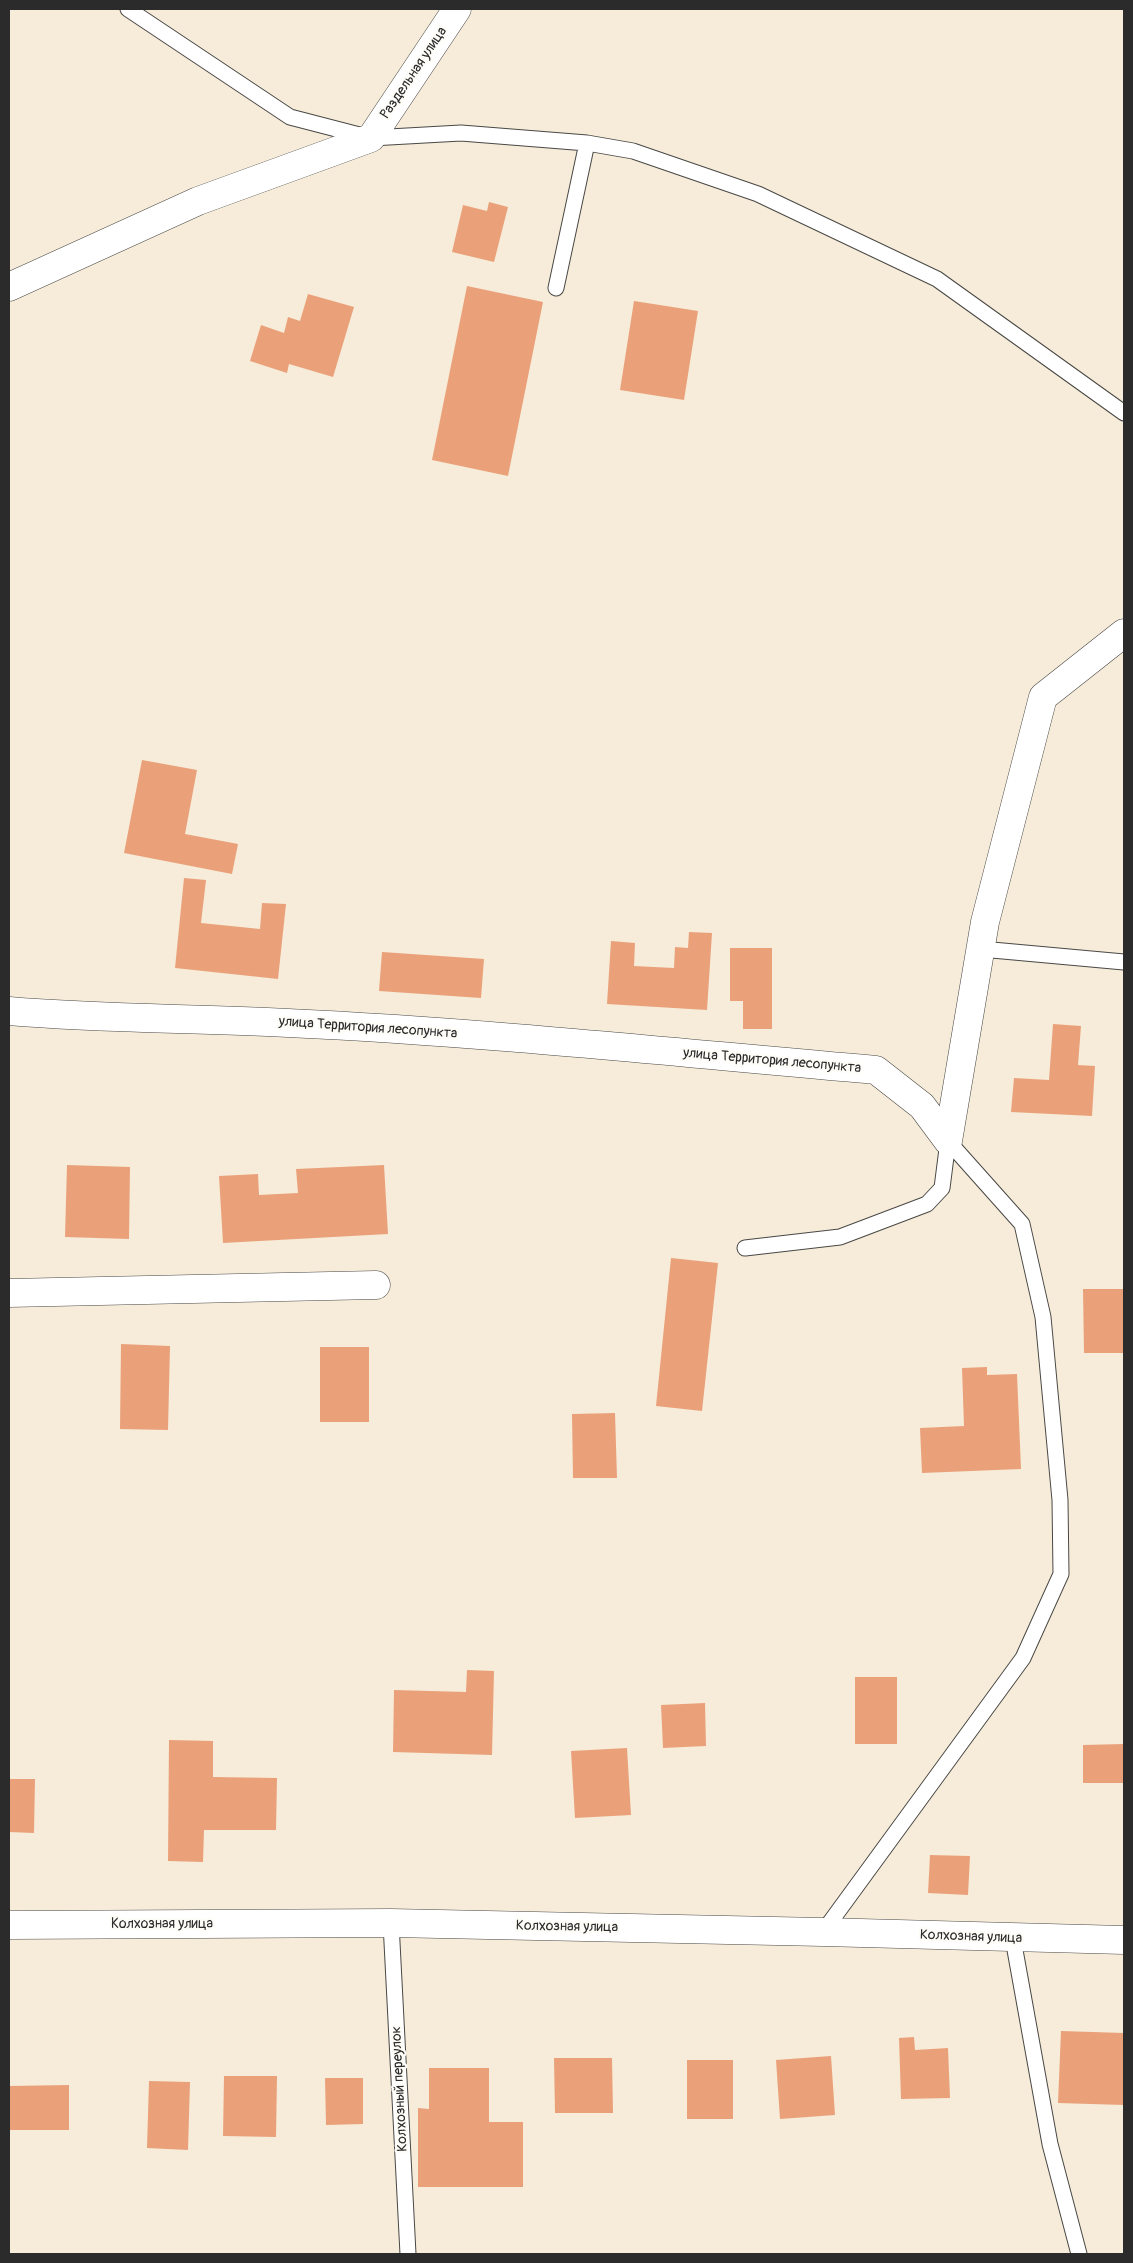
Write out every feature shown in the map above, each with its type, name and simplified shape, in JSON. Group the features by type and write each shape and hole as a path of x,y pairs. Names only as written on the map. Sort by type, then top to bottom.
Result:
{"street":[{"name":"Раздельная улица","path":"371,138 457,9"},
{"path":"9,287 198,201 371,138"},
{"path":"948,1141 986,922 1043,697 1124,633"},
{"name":"улица Территория лесопункта","path":"9,1011 73,1017 287,1022 472,1034 876,1070 922,1106 948,1141"},
{"path":"9,1292 376,1285"},
{"name":"Колхозная улица","path":"9,1925 391,1923 823,1932 1013,1939 1124,1940"}],"lane":[{"path":"128,9 290,117 371,138 461,133 587,143 633,151 758,194 937,279 1124,413"},
{"path":"556,288 587,143"},
{"path":"981,949 1124,962"},
{"path":"745,1248 840,1237 927,1204 942,1188 948,1141"},
{"path":"823,1932 1023,1658 1061,1574 1060,1500 1043,1317 1022,1224 948,1141"},
{"name":"Колхозный переулок","path":"391,1923 408,2254"},
{"path":"1013,1939 1050,2144 1079,2254"}],"building":[{"path":"489,202 508,207 494,262 452,252 463,205 487,211"},
{"path":"467,286 543,302 508,476 432,460"},
{"path":"308,294 354,307 333,377 289,364 287,373 250,361 261,325 284,333 288,317 300,321"},
{"path":"634,301 698,311 684,400 620,390"},
{"path":"142,760 197,770 185,834 238,844 232,874 124,853"},
{"path":"184,878 206,880 201,923 260,929 262,903 286,904 278,979 175,968"},
{"path":"689,932 712,933 707,1010 607,1004 611,941 635,943 634,966 674,968 675,947 688,948"},
{"path":"730,948 772,948 772,1029 743,1029 743,1001 730,1001"},
{"path":"382,952 484,959 481,998 379,991"},
{"path":"1053,1024 1081,1026 1078,1065 1095,1066 1092,1116 1011,1112 1014,1078 1049,1080"},
{"path":"67,1165 130,1167 129,1239 65,1237"},
{"path":"384,1165 388,1234 223,1243 219,1176 258,1174 259,1195 298,1193 296,1169"},
{"path":"671,1258 718,1263 702,1411 656,1406"},
{"path":"1083,1289 1124,1289 1124,1353 1084,1353"},
{"path":"121,1344 170,1346 168,1430 120,1429"},
{"path":"320,1347 369,1347 369,1422 320,1422"},
{"path":"987,1367 987,1375 1017,1374 1021,1469 922,1473 920,1428 964,1426 962,1368"},
{"path":"615,1413 617,1478 573,1478 572,1414"},
{"path":"467,1670 494,1671 492,1755 393,1752 394,1690 466,1692"},
{"path":"855,1677 897,1677 897,1744 855,1744"},
{"path":"705,1703 706,1746 663,1748 661,1705"},
{"path":"169,1740 213,1741 213,1777 277,1778 276,1830 204,1830 203,1862 168,1861"},
{"path":"1124,1744 1124,1783 1083,1783 1083,1745"},
{"path":"627,1748 631,1815 575,1818 571,1751"},
{"path":"9,1779 35,1779 34,1833 9,1832"},
{"path":"930,1855 970,1856 968,1895 928,1893"},
{"path":"1061,2031 1124,2033 1124,2105 1058,2103"},
{"path":"914,2037 915,2050 948,2048 950,2098 901,2099 899,2038"},
{"path":"831,2056 835,2115 780,2119 776,2060"},
{"path":"554,2058 612,2058 613,2113 555,2113"},
{"path":"687,2060 733,2060 733,2119 687,2119"},
{"path":"429,2068 489,2068 489,2122 523,2122 523,2187 418,2187 418,2108 429,2109"},
{"path":"224,2076 277,2076 276,2137 223,2136"},
{"path":"325,2078 363,2078 363,2124 326,2125"},
{"path":"149,2081 190,2082 188,2150 147,2148"},
{"path":"69,2085 69,2130 10,2130 9,2086"}]}
